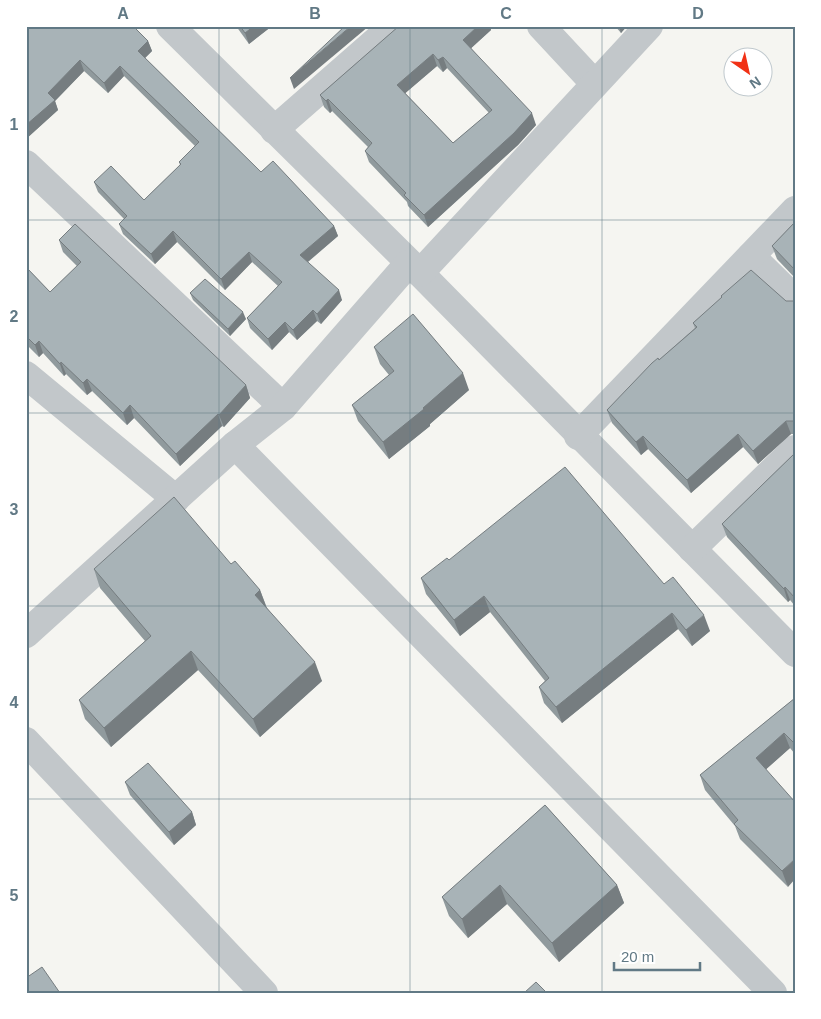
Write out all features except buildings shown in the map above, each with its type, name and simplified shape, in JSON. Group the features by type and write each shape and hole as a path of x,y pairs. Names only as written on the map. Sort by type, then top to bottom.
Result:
{"street":[{"path":"170,26 420,273 578,436 795,653"},
{"path":"274,130 393,26"},
{"path":"541,26 594,83"},
{"path":"420,273 594,83 649,26"},
{"path":"26,164 283,407"},
{"path":"578,436 795,210"},
{"path":"751,256 795,299"},
{"path":"26,634 235,445 283,407 408,264 420,273"},
{"path":"26,374 176,499"},
{"path":"235,445 773,993"},
{"path":"692,549 795,449"},
{"path":"26,741 264,993"}]}
